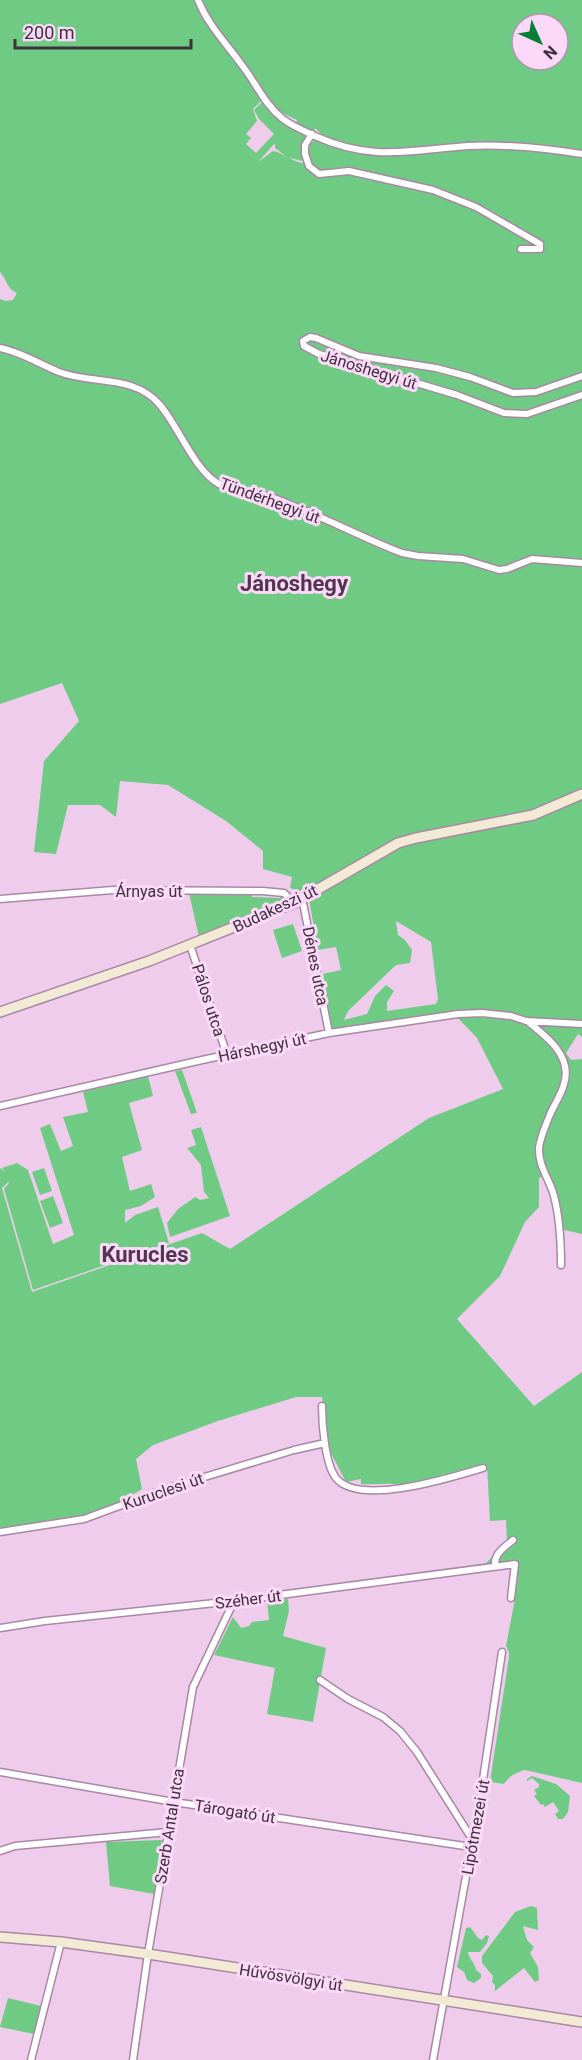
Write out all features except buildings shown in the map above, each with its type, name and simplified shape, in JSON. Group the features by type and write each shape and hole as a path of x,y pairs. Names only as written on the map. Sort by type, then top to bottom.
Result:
{"main road":[{"name":"Budakeszi út","path":"0,1012 190,945 298,901 398,843 533,815 582,794"},
{"name":"Hűvösvölgyi út","path":"0,1937 61,1942 148,1954 582,2022"}],"street":[{"path":"198,0 214,30 247,71 264,100 282,118 312,134 345,147 379,153 495,146 582,153"},
{"path":"312,134 305,145 305,154 309,166 319,174 349,171 433,190 476,207 540,244 540,249 521,249"},
{"name":"Jánoshegyi út","path":"582,376 536,392 513,393 436,368 359,356 316,338 310,337 303,340 304,346 319,354 458,395 504,413 527,414 582,395"},
{"name":"Tündérhegyi út","path":"0,348 11,350 73,376 127,383 138,387 159,403 201,467 219,484 238,491 260,494 294,506 402,553 463,559 499,570 532,559 582,563"},
{"name":"Árnyas út","path":"0,899 113,890 263,891 284,893 298,901"},
{"name":"Dénes utca","path":"298,901 329,1033"},
{"name":"Pálos utca","path":"190,945 227,1055"},
{"name":"Hárshegyi út","path":"0,1106 329,1033 458,1014 482,1013 511,1016 526,1021 582,1024"},
{"name":"Hárshegyi út","path":"526,1021 555,1046 562,1056 566,1073 564,1084 543,1130 539,1149 542,1168 554,1194 560,1229 561,1265"},
{"path":"322,1406 321,1427 336,1479 347,1487 360,1490 393,1489 444,1480 483,1468"},
{"name":"Kuruclesi út","path":"0,1532 84,1519 168,1488 294,1450 325,1443"},
{"path":"495,1566 494,1560 498,1553 513,1540"},
{"name":"Széher út","path":"0,1628 234,1601 515,1564 511,1598"},
{"name":"Szerb Antal utca","path":"133,2060 148,1954 193,1687 234,1601"},
{"name":"Lipótmezei út","path":"433,2060 471,1847 502,1652"},
{"path":"320,1680 348,1699 383,1717 406,1737 472,1839"},
{"name":"Tárogató út","path":"0,1772 174,1802 471,1847"},
{"path":"0,1851 15,1846 168,1832"},
{"path":"30,2060 61,1942"}],"green space":[{"path":"0,0 582,0 582,1037 578,1034 566,1053 571,1060 582,1059 582,1234 560,1229 545,1176 539,1178 539,1207 525,1222 500,1276 457,1319 534,1406 582,1372 582,1783 525,1770 513,1775 504,1784 490,1782 509,1657 506,1646 518,1569 512,1566 486,1570 487,1562 507,1542 506,1520 490,1521 487,1465 402,1485 361,1484 361,1479 346,1482 330,1451 322,1397 296,1397 218,1421 153,1445 136,1459 142,1489 109,1509 91,1517 0,1532 0,1168 6,1172 2,1168 17,1163 28,1170 53,1244 74,1235 40,1128 50,1124 61,1151 73,1146 63,1117 88,1112 83,1092 148,1076 153,1096 129,1103 142,1150 122,1157 130,1191 151,1184 155,1197 141,1206 125,1210 125,1223 135,1215 158,1207 169,1243 33,1290 4,1189 8,1182 2,1188 32,1292 202,1233 230,1249 429,1118 503,1089 477,1038 457,1017 456,1013 332,1029 322,974 341,970 336,947 318,950 309,899 301,892 290,888 292,877 263,869 263,851 226,821 168,785 120,781 116,817 100,805 68,805 56,854 34,852 44,761 79,721 62,683 0,704 0,299 13,300 17,293 9,287 0,272","holes":["265,97 280,112 297,120 296,123 313,133 315,128 322,135 320,140 315,140 310,144 308,159 302,163 294,161 288,157 302,161 305,135 274,116 263,101 254,110 259,119 274,134 256,153 246,144 251,138 246,134 257,121 253,109","275,143 275,148 286,156 273,151 258,162","396,921 431,942 438,999 436,1004 387,1011 387,1002 394,991 386,985 375,996 367,1014 344,1020 348,1011 396,965 410,963 412,950 398,935"]},
{"path":"189,893 252,894 252,897 280,898 284,896 285,904 199,937"},
{"path":"293,924 302,951 282,958 273,930"},
{"path":"182,1070 197,1113 191,1114 175,1071"},
{"path":"201,1127 230,1216 170,1237 167,1223 178,1209 195,1197 200,1200 209,1198 204,1192 201,1165 187,1148 196,1145 191,1130"},
{"path":"44,1168 52,1191 40,1195 32,1172"},
{"path":"53,1196 63,1223 50,1228 40,1201"},
{"path":"288,1599 289,1611 283,1636 326,1648 313,1722 267,1714 275,1668 214,1655 233,1617 241,1628 249,1626 252,1622 269,1620 267,1601"},
{"path":"532,1776 556,1784 570,1796 568,1812 563,1819 558,1819 555,1814 559,1811 553,1802 545,1807 534,1796 537,1794 534,1790 539,1787 539,1784 532,1778 527,1781"},
{"path":"162,1840 154,1894 110,1886 106,1842"},
{"path":"531,1906 537,1908 538,1930 523,1926 527,1940 534,1947 530,1953 538,1967 539,1980 535,1982 524,1968 495,1991 493,1976 482,1963 482,1956 515,1912"},
{"path":"470,1927 482,1940 486,1935 489,1936 480,1952 468,1952 476,1970 481,1974 481,1978 474,1983 467,1980 464,1972 457,1967 466,1928"},
{"path":"8,1998 41,2006 34,2034 0,2027"}],"district":[{"name":"Jánoshegy","path":"294,583"},
{"name":"Kurucles","path":"145,1254"}]}
